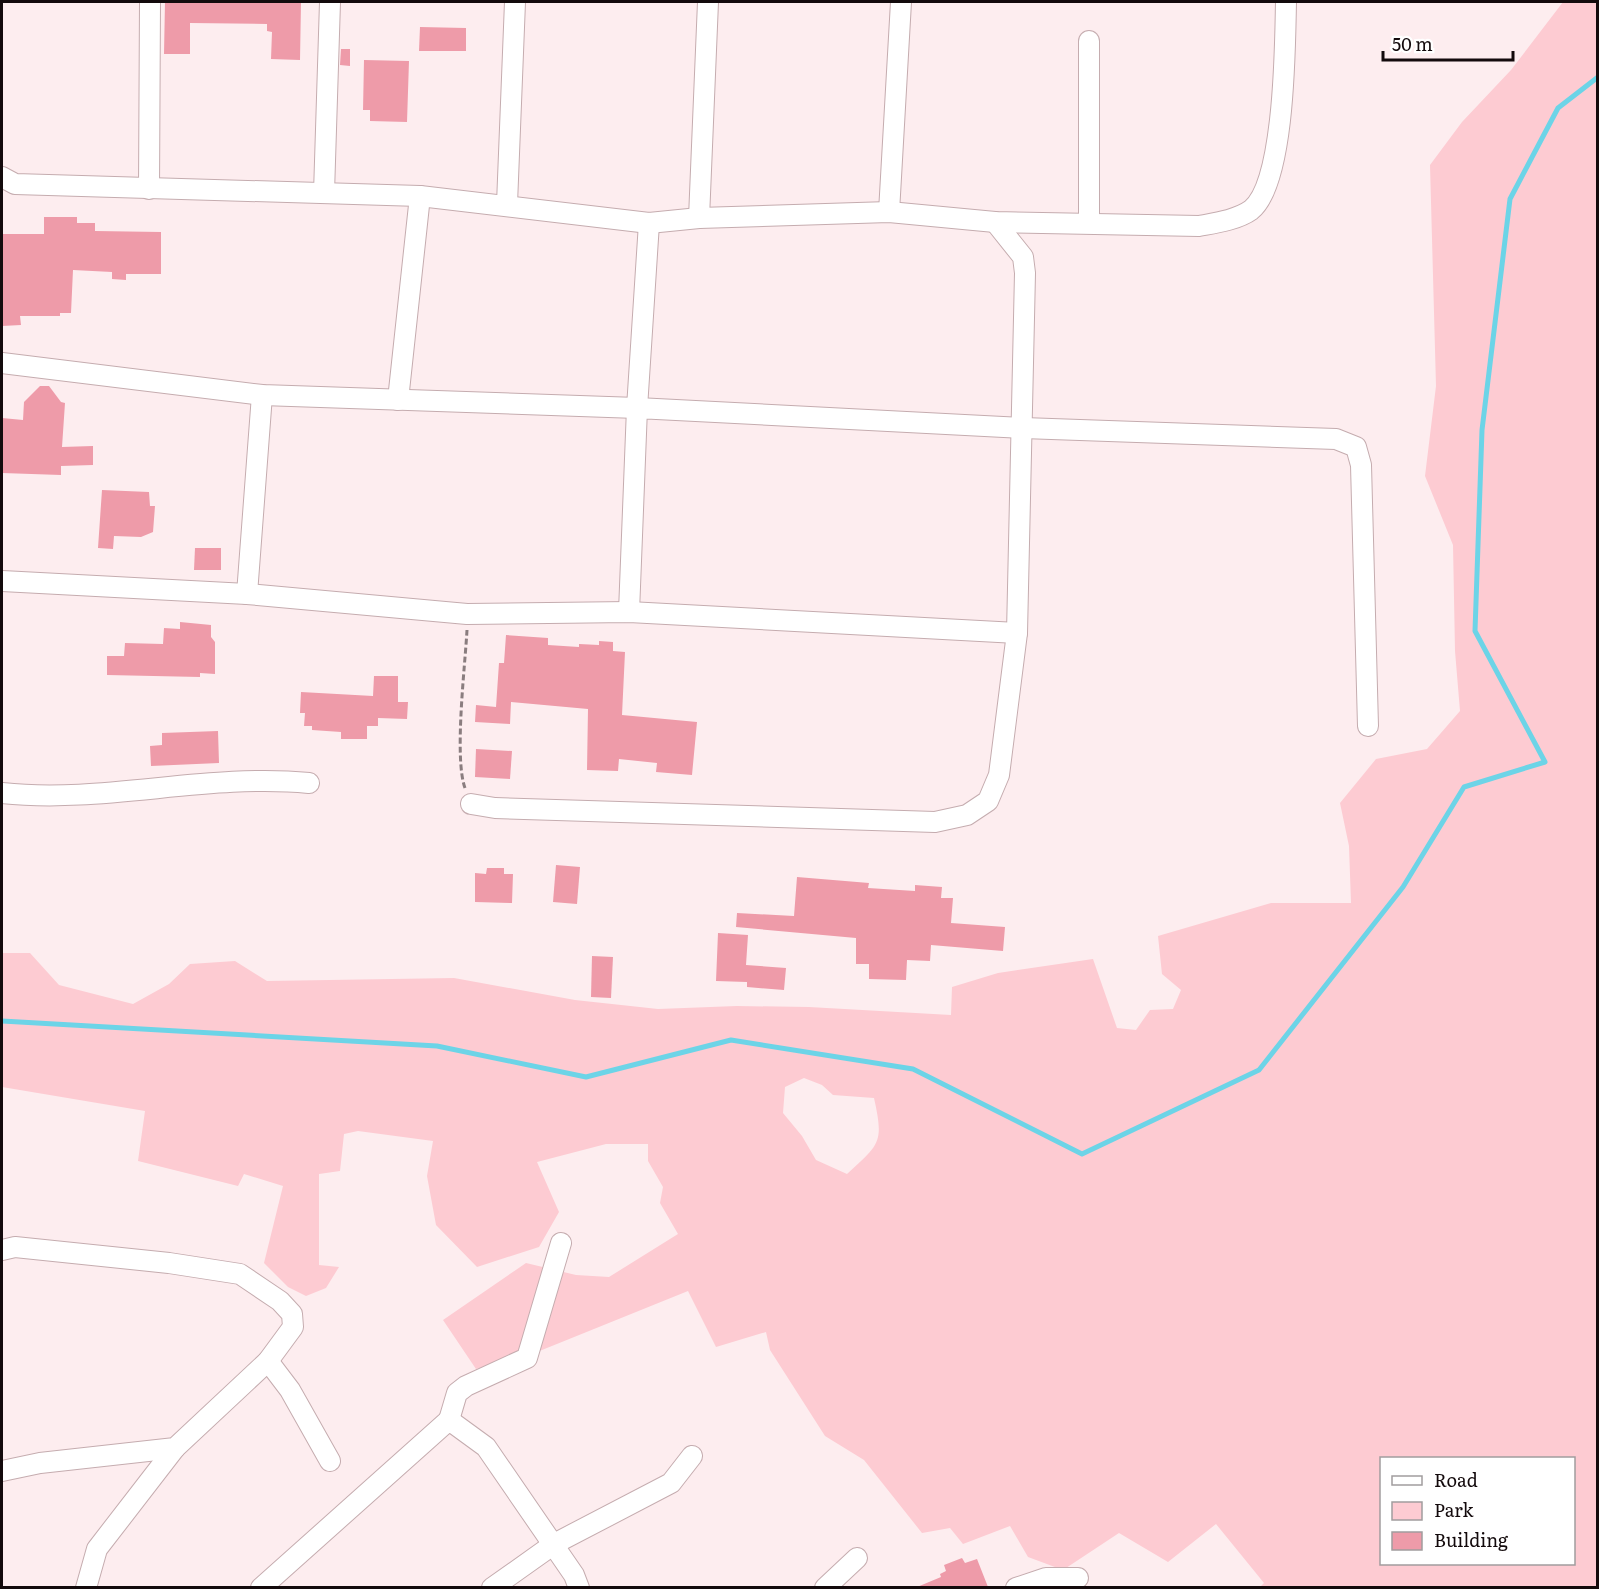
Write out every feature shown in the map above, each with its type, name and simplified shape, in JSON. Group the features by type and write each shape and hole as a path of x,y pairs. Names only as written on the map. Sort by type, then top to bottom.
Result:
{"street":[{"path":"149,189 150,2"},
{"path":"324,193 330,2"},
{"path":"507,204 515,2"},
{"path":"699,218 708,2"},
{"path":"889,212 901,2"},
{"path":"2,177 15,184 420,196 507,204 649,223 699,218 889,212 995,222 1198,226 1224,221 1251,210 1269,185 1283,82 1286,2"},
{"path":"1089,41 1089,223"},
{"path":"398,400 420,196"},
{"path":"471,804 495,808 935,822 967,815 988,801 999,775 1017,633 1026,325 1023,257 995,222"},
{"path":"629,612 637,408 649,223"},
{"path":"2,363 262,395 637,408 1023,428 1336,439 1356,447 1361,465 1368,726"},
{"path":"247,594 262,395"},
{"path":"2,581 247,594 467,614 629,612 1017,633"},
{"path":"2,793 38,797 250,779 309,783"},
{"path":"261,1587 449,1420 457,1392 527,1358 561,1243"},
{"path":"2,1250 15,1247 170,1263 240,1274 280,1301 292,1314 294,1327 268,1361 175,1448 97,1550 86,1587"},
{"path":"268,1361 290,1390 330,1461"},
{"path":"449,1420 486,1447 554,1544 579,1587"},
{"path":"2,1471 40,1463 175,1448"},
{"path":"492,1587 554,1544 671,1483 692,1456"},
{"path":"825,1587 857,1558"},
{"path":"1016,1587 1046,1578 1078,1578"}],"path":[{"path":"467,614 461,751 462,779 471,804"}],"green space":[{"path":"1563,2 1597,2 1597,1587 1260,1587 1264,1583 1216,1524 1168,1562 1119,1533 1063,1570 1028,1557 1010,1526 963,1544 950,1528 922,1533 864,1460 825,1436 770,1350 766,1332 716,1347 688,1291 542,1350 476,1369 443,1320 526,1263 576,1275 609,1277 678,1234 660,1203 663,1187 648,1161 648,1144 606,1144 537,1162 559,1212 539,1247 477,1267 436,1225 427,1176 433,1141 358,1131 344,1134 340,1171 319,1174 319,1265 339,1267 326,1288 306,1296 288,1287 264,1263 283,1186 244,1174 238,1186 138,1161 145,1111 2,1087 2,953 30,953 59,985 133,1004 169,984 190,964 235,961 267,981 454,978 575,1000 658,1009 737,1006 809,1007 951,1015 952,987 998,973 1093,959 1117,1028 1136,1030 1150,1010 1173,1009 1181,990 1162,974 1158,936 1271,903 1351,903 1349,846 1340,803 1376,759 1427,749 1460,711 1455,651 1453,545 1425,476 1436,386 1430,165 1462,122 1511,70","holes":["804,1078 822,1085 833,1095 874,1098 879,1125 877,1142 867,1156 847,1174 816,1160 802,1136 783,1113 785,1087"]}],"building":[{"path":"165,2 301,2 300,60 271,59 272,32 267,31 267,24 190,23 190,54 164,54"},
{"path":"420,27 466,28 466,51 419,51"},
{"path":"341,49 350,49 350,66 340,65"},
{"path":"364,60 409,61 407,122 370,121 370,110 363,110"},
{"path":"44,217 77,217 77,223 95,223 95,231 161,232 161,274 126,274 126,280 112,279 112,272 73,270 71,313 60,313 60,316 20,316 21,325 2,326 2,234 44,234"},
{"path":"40,386 49,386 61,402 65,403 62,447 93,446 93,465 61,466 61,475 2,473 2,418 23,420 24,402"},
{"path":"102,490 149,492 150,506 155,506 153,532 141,537 114,536 113,549 98,548"},
{"path":"195,548 221,548 221,570 194,570"},
{"path":"180,622 211,625 211,637 215,642 215,674 200,673 200,677 107,675 107,656 124,656 125,643 163,644 164,628 180,629"},
{"path":"506,635 548,638 548,645 579,647 579,644 599,645 599,641 613,642 613,651 625,652 622,715 697,722 692,775 656,772 657,763 619,759 618,771 587,770 588,709 511,702 510,724 475,722 476,705 496,707 499,663 504,663"},
{"path":"374,676 398,676 398,702 408,702 407,719 378,718 378,726 367,726 367,739 341,739 341,732 312,730 312,726 304,726 305,713 300,713 301,692 373,696"},
{"path":"218,731 219,763 151,766 150,746 162,745 162,733"},
{"path":"476,749 512,751 510,779 475,777"},
{"path":"556,865 580,867 577,904 553,902"},
{"path":"487,868 504,868 504,874 513,874 512,903 475,902 475,873 486,874"},
{"path":"797,877 869,883 868,888 915,891 915,885 942,887 941,898 953,898 951,923 1005,927 1003,951 931,945 930,961 907,960 906,980 869,979 869,964 856,964 856,938 736,927 737,913 794,916"},
{"path":"718,933 748,935 746,965 786,968 784,990 747,987 747,982 716,981"},
{"path":"592,956 613,957 611,998 591,997"},
{"path":"962,1558 965,1563 977,1559 988,1587 917,1587 941,1577 940,1574 946,1571 944,1565"}],"waterway":[{"path":"2,1021 437,1046 586,1077 731,1040 913,1069 1082,1154 1259,1070 1403,887 1464,787 1545,762 1475,631 1482,430 1510,199 1558,108 1598,77"}]}
